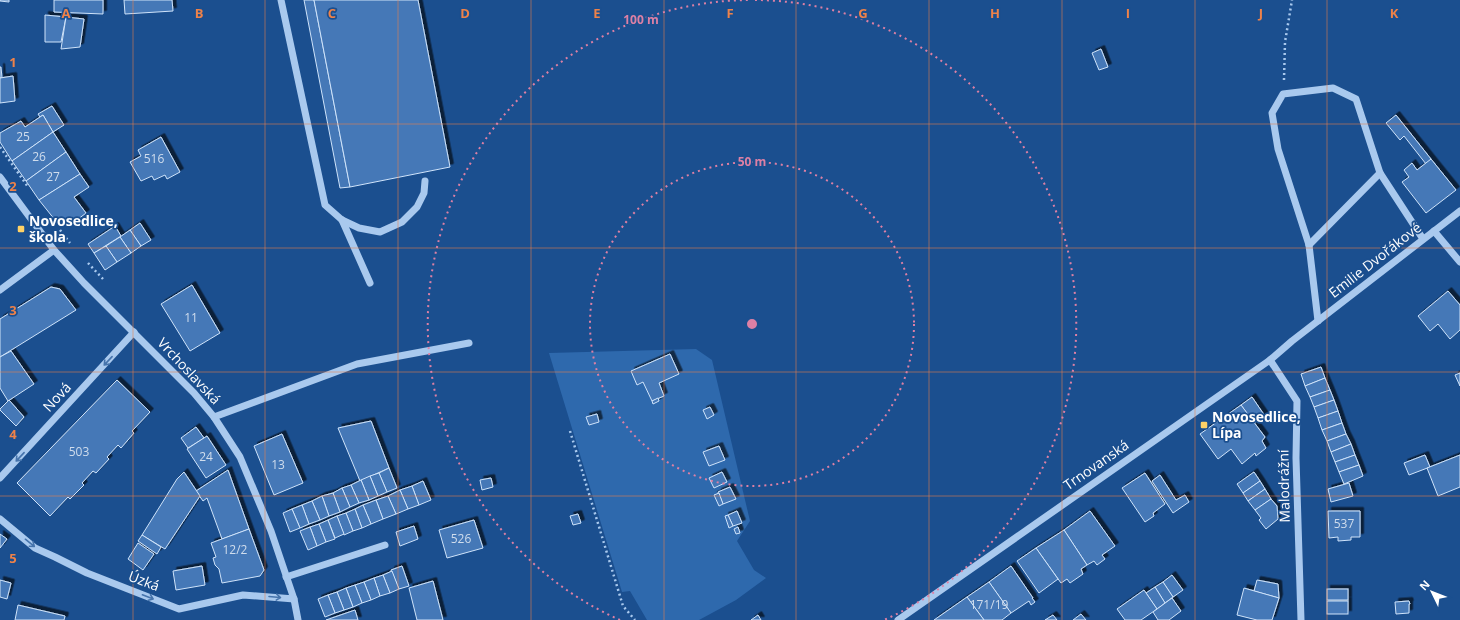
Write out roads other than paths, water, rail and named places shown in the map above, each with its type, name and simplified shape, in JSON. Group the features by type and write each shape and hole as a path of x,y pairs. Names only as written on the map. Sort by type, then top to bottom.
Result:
{"street":[{"path":"281,0 325,205 342,220 359,228 380,232 402,222 417,207 424,193 425,181"},
{"path":"1318,321 1309,245 1278,149 1272,113 1283,94 1333,88 1356,99 1380,173 1423,239"},
{"path":"1309,245 1380,173"},
{"name":"Vrchoslavská","path":"0,177 54,250 194,393 214,417 240,457 271,531 294,599 298,620"},
{"name":"Emilie Dvořákové","path":"1307,330 1460,211"},
{"path":"342,220 370,283"},
{"path":"1434,231 1460,262"},
{"path":"0,290 54,250"},
{"name":"Trnovanská","path":"898,620 1270,360 1307,330"},
{"name":"Nová","path":"0,478 134,332"},
{"path":"214,417 357,364 469,343"},
{"name":"Malodrážní","path":"1270,360 1297,401 1296,458 1301,620"},
{"name":"Úzká","path":"0,519 35,548 86,573 179,609 244,595 294,599"},
{"path":"286,577 385,545"}],"place":[{"name":"Novosedlice, škola","path":"21,229"},
{"name":"Novosedlice, Lípa","path":"1204,425"}]}
